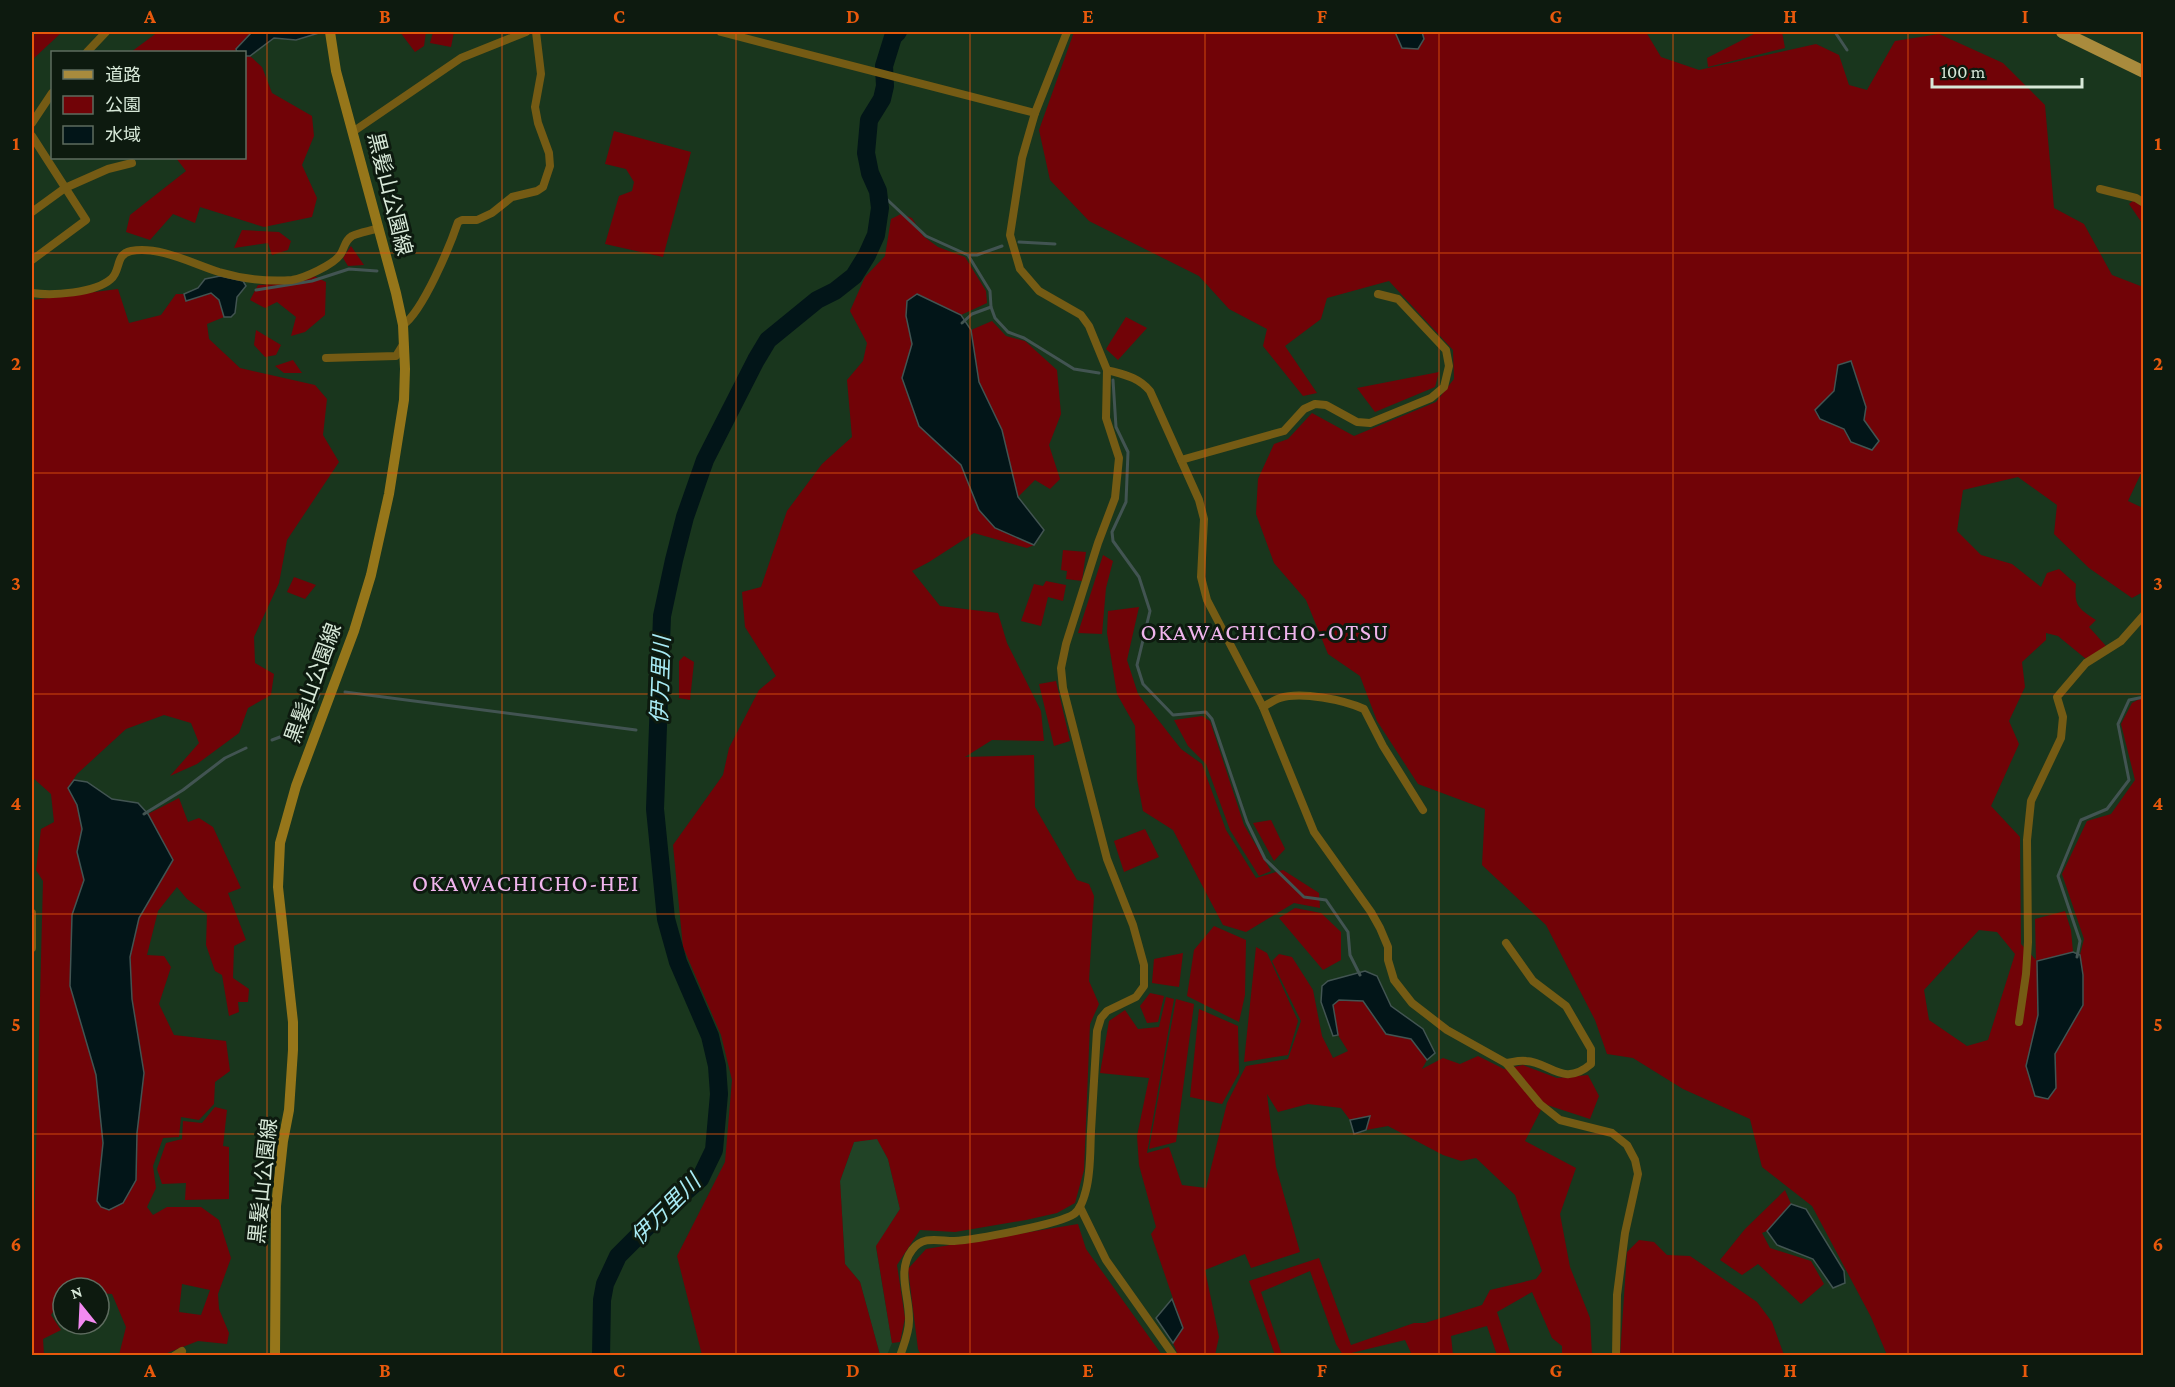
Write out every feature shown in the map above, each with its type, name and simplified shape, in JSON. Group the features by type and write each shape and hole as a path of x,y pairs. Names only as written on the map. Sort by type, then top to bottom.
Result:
{"main road":[{"name":"黒髪山公園線","path":"275,1356 276,1206 289,1110 293,1050 293,1022 278,887 280,843 296,786 354,631 371,575 389,494 404,399 403,325 354,131 336,71 330,32"},
{"path":"2062,32 2144,72"}],"street":[{"path":"88,51 106,32"},
{"path":"354,131 461,58 526,32"},
{"path":"403,325 416,310 449,247 458,222 477,220 492,213 512,197 537,191 543,187 549,165 549,153 535,107 541,74 536,32"},
{"path":"721,32 1035,113"},
{"path":"900,1356 908,1335 909,1318 903,1274 907,1258 914,1247 934,1238 954,1241 1050,1224 1074,1214 1080,1207 1086,1192 1089,1168 1097,1031 1101,1018 1107,1011 1136,997 1144,986 1144,965 1133,925 1107,859 1063,688 1061,668 1066,644 1098,543 1115,498 1119,458 1106,418 1107,370 1089,326 1081,315 1039,291 1020,269 1010,235 1022,158 1035,113 1067,32"},
{"path":"32,123 51,94"},
{"path":"32,136 86,220 32,260"},
{"path":"32,212 65,188 108,169 132,163"},
{"path":"2100,189 2136,198 2144,203"},
{"path":"32,293 59,294 100,286 114,277 120,257 128,251 150,249 221,273 253,280 294,279 324,267 341,254 344,244 352,236 379,228"},
{"path":"1181,460 1284,431 1304,409 1315,404 1326,405 1357,422 1370,423 1431,398 1444,387 1449,366 1446,350 1398,299 1378,294"},
{"path":"326,358 396,356 404,343"},
{"path":"1107,370 1141,381 1150,391 1199,500 1204,519 1201,578 1204,590 1263,707 1314,832 1380,928 1388,947 1388,960 1394,980 1412,1003 1447,1030 1506,1063 1540,1104 1560,1120 1612,1133 1627,1145 1635,1160 1638,1174 1622,1254 1617,1295 1616,1356"},
{"path":"2019,1022 2028,942 2027,840 2031,801 2061,738 2063,717 2057,697 2086,663 2121,641 2144,615"},
{"path":"1263,707 1280,698 1294,696 1347,702 1364,709 1383,746 1423,810"},
{"path":"32,913 32,948"},
{"path":"1506,943 1533,981 1566,1006 1591,1049 1591,1064 1583,1071 1559,1074 1528,1060 1506,1063"},
{"path":"1080,1207 1106,1260 1174,1356"}],"shaded area":[{"path":"877,1138 888,1159 900,1209 876,1247 892,1343 887,1355 880,1355 860,1282 845,1264 840,1181 854,1142"}],"green space":[{"path":"38,32 62,32 32,60 32,38"},
{"path":"158,32 252,32 237,51 132,51"},
{"path":"400,32 426,32 424,46 415,52"},
{"path":"433,32 454,32 451,47 430,43"},
{"path":"1074,32 1395,32 1402,48 1424,39 1422,32 1646,32 1661,57 1699,70 1816,44 1839,55 1849,85 1867,90 1895,41 1939,34 2003,63 2045,105 2054,208 2084,224 2112,275 2143,287 2144,356 2141,364 2144,368 2143,469 2128,501 2143,508 2143,592 2132,598 2089,568 2054,534 2057,505 2018,477 1963,490 1957,531 1981,555 2012,564 2041,587 2047,573 2059,569 2076,584 2078,606 2096,620 2089,627 2106,646 2086,659 2058,636 2046,633 2046,640 2022,662 2025,687 2009,721 2019,744 1991,806 2020,837 2021,944 2036,960 2035,919 2065,911 2071,930 2073,952 2037,961 2038,1015 2026,1066 2056,1088 2055,1054 2083,1005 2080,955 2084,939 2062,874 2087,821 2111,814 2135,780 2121,724 2132,703 2143,697 2143,1355 1887,1355 1871,1317 1812,1206 1762,1167 1750,1119 1683,1089 1633,1058 1607,1054 1595,1020 1546,925 1482,865 1485,809 1418,784 1377,721 1360,676 1328,654 1306,600 1274,563 1256,514 1258,479 1274,444 1288,439 1312,413 1354,436 1436,402 1454,379 1453,350 1389,281 1327,298 1321,319 1285,346 1317,393 1303,396 1263,346 1267,329 1229,309 1199,276 1089,221 1050,180 1039,130","holes":["1834,391 1866,407 1864,420 1879,441 1820,419 1815,410","1979,930 1997,932 2015,954 1988,1040 1967,1046 1929,1020 1924,990"]},
{"path":"1758,32 1782,32 1785,48 1708,67 1707,58"},
{"path":"246,56 250,56 262,67 272,93 312,116 314,136 302,165 317,198 312,217 264,227 200,207 195,223 173,214 150,240 126,232 130,215 186,171 177,159 246,159"},
{"path":"614,131 691,152 663,257 605,244 619,196 632,191 634,182 626,169 605,164"},
{"path":"2134,200 2143,208 2142,223 2129,204"},
{"path":"901,214 912,218 923,236 938,247 965,257 986,291 987,303 961,315 917,295 906,316 912,344 902,378 919,426 961,465 979,510 995,528 1034,545 1027,548 974,533 912,571 940,606 998,613 1007,643 1041,711 1044,741 992,740 965,757 1034,755 1035,807 1077,880 1089,884 1094,896 1089,981 1099,1004 1090,1024 1084,1170 1075,1203 1057,1213 955,1232 920,1230 897,1265 905,1318 900,1342 892,1343 876,1246 900,1209 888,1159 877,1139 854,1142 840,1181 845,1264 860,1282 880,1355 702,1355 677,1256 725,1162 732,1080 721,1035 683,947 673,845 723,775 729,748 759,690 776,676 745,627 742,592 761,587 787,511 822,464 852,437 847,380 863,361 867,343 850,311 865,277 885,256 891,219"},
{"path":"242,230 279,232 291,241 288,250 272,255 268,243 234,248"},
{"path":"351,246 364,265 348,266 343,258"},
{"path":"314,276 326,282 325,315 305,332 291,336 296,317 277,302 265,308 250,300 258,285 292,283"},
{"path":"118,289 129,323 161,315 176,294 184,294 187,300 210,293 219,300 224,317 207,324 209,339 240,368 315,385 327,399 323,435 339,462 287,540 279,583 254,637 255,663 274,674 271,695 248,708 239,733 197,764 170,776 199,743 191,723 164,715 126,729 77,774 68,788 77,805 82,829 77,852 84,880 72,915 70,986 96,1075 103,1143 97,1201 136,1180 137,1133 130,957 139,918 173,860 148,814 179,798 188,822 199,818 213,827 241,888 228,893 246,940 234,946 233,978 249,989 248,1002 238,1002 239,1012 229,1016 222,975 215,971 206,945 207,914 187,899 177,887 158,911 147,955 164,956 171,967 159,1004 174,1035 226,1041 230,1071 215,1082 214,1104 199,1120 181,1117 179,1137 163,1138 153,1166 156,1188 147,1207 153,1215 167,1207 201,1207 219,1220 231,1258 218,1294 219,1309 229,1333 227,1344 198,1341 162,1355 119,1355 126,1327 111,1294 111,1276 51,1276 51,1335 43,1339 44,1355 32,1355 32,1233 34,1232 43,881 36,870 41,829 54,822 51,794 32,777 32,300","holes":["182,1284 210,1290 201,1315 179,1312"]},
{"path":"1126,317 1147,328 1118,360 1106,349"},
{"path":"992,321 1006,336 1025,341 1057,370 1061,414 1049,445 1060,479 1050,489 1035,480 1018,497 1002,430 979,382 971,330"},
{"path":"256,330 281,345 276,355 265,357 254,345"},
{"path":"293,360 302,373 284,373 275,366"},
{"path":"1439,372 1435,387 1375,412 1357,388"},
{"path":"1063,550 1086,552 1082,581 1066,579 1067,571 1061,570"},
{"path":"1103,555 1113,561 1106,588 1102,634 1078,633"},
{"path":"294,577 316,585 305,599 287,592"},
{"path":"1046,581 1066,585 1063,601 1048,597 1041,626 1021,621 1034,584 1043,586"},
{"path":"1139,607 1127,660 1138,694 1181,749 1202,764 1226,830 1256,878 1283,870 1319,893 1320,908 1294,903 1246,932 1223,925 1173,830 1143,811 1137,779 1135,726 1117,694 1107,633 1108,611"},
{"path":"684,656 694,662 690,700 679,698 679,661"},
{"path":"1056,681 1070,741 1054,746 1039,684"},
{"path":"1202,716 1210,721 1244,825 1271,871 1259,876 1230,830 1206,764 1188,746 1174,720"},
{"path":"1271,820 1285,849 1274,861 1253,823"},
{"path":"1145,829 1159,857 1124,872 1114,841"},
{"path":"1295,908 1321,913 1341,932 1341,960 1323,970 1279,918"},
{"path":"1214,926 1246,940 1245,995 1239,1022 1187,996 1194,950"},
{"path":"1256,947 1267,953 1298,1021 1288,1055 1244,1062"},
{"path":"1183,953 1179,987 1152,983 1154,959"},
{"path":"1279,954 1292,957 1313,990 1322,1036 1333,1058 1348,1051 1338,1035 1332,1005 1339,1000 1363,1001 1386,1034 1411,1038 1427,1060 1422,1069 1443,1058 1460,1064 1478,1056 1504,1069 1523,1065 1557,1078 1588,1075 1599,1096 1590,1119 1544,1104 1525,1141 1576,1168 1560,1214 1570,1267 1590,1318 1592,1355 1562,1355 1562,1346 1552,1338 1532,1292 1497,1312 1511,1355 1497,1355 1487,1326 1451,1336 1453,1355 1412,1355 1405,1340 1343,1355 1336,1344 1310,1271 1261,1292 1282,1355 1275,1355 1249,1281 1319,1258 1351,1345 1414,1323 1425,1323 1482,1305 1490,1290 1536,1279 1542,1271 1515,1195 1476,1158 1461,1161 1443,1155 1388,1126 1366,1130 1370,1116 1350,1120 1341,1108 1308,1104 1278,1112 1267,1094 1276,1167 1300,1252 1251,1268 1245,1254 1205,1270 1219,1337 1215,1355 1178,1355 1173,1343 1183,1328 1151,1234 1156,1227 1139,1165 1137,1136 1149,1078 1100,1073 1109,1021 1125,1010 1138,1029 1159,1027 1166,997 1174,999 1147,1153 1169,1147 1182,1185 1206,1188 1227,1103 1246,1066 1288,1059 1301,1021 1272,961"},
{"path":"1150,993 1164,996 1158,1022 1147,1023 1140,1006"},
{"path":"1176,999 1194,1004 1176,1142 1149,1149"},
{"path":"1199,1009 1238,1026 1239,1073 1222,1104 1190,1097"},
{"path":"215,1107 227,1110 223,1146 229,1147 229,1199 185,1200 186,1183 162,1184 157,1169 166,1143 182,1139 183,1121 202,1123"},
{"path":"1785,1190 1791,1204 1767,1231 1762,1233 1770,1248 1811,1261 1824,1284 1801,1304 1758,1264 1742,1275 1720,1260 1745,1229"},
{"path":"1078,1224 1086,1249 1162,1355 921,1355 918,1349 908,1269 926,1249"},
{"path":"1639,1240 1654,1242 1667,1255 1690,1256 1757,1302 1772,1322 1784,1355 1620,1356 1627,1252"}],"water":[{"path":"252,32 322,32 296,40 274,38 250,56 246,56 246,51 237,51"},
{"path":"1395,32 1422,32 1424,39 1418,49 1402,48"},
{"path":"220,276 243,281 246,286 237,297 235,313 231,317 224,317 219,300 211,293 186,301 184,294 198,288 205,279"},
{"path":"917,294 961,315 971,330 979,382 1002,430 1018,497 1044,530 1034,545 995,528 979,510 961,465 919,426 902,378 912,344 906,316 907,301"},
{"path":"1851,361 1866,407 1864,420 1879,441 1872,450 1851,442 1844,429 1820,419 1815,410 1834,391 1838,365"},
{"path":"74,780 87,782 112,799 138,803 148,814 173,860 139,918 130,957 132,999 144,1073 137,1133 136,1180 123,1203 109,1210 101,1207 97,1201 103,1143 96,1075 70,986 72,915 84,880 77,852 82,829 77,805 68,788"},
{"path":"2073,952 2080,955 2083,1005 2055,1054 2056,1088 2048,1099 2035,1096 2026,1066 2038,1015 2037,961"},
{"path":"1365,971 1377,976 1391,1006 1423,1029 1435,1053 1427,1060 1411,1039 1386,1034 1363,1001 1339,1000 1333,1005 1338,1035 1333,1036 1321,1002 1322,986 1328,981"},
{"path":"1370,1116 1366,1130 1354,1134 1350,1120"},
{"path":"1791,1204 1806,1209 1844,1271 1845,1283 1833,1288 1813,1259 1777,1245 1767,1231"},
{"path":"1172,1299 1183,1328 1173,1343 1156,1318"}],"waterway":[{"name":"伊万里川","path":"601,1356 602,1300 605,1284 618,1256 660,1214 700,1179 714,1150 719,1094 717,1066 710,1036 678,962 666,919 655,809 662,616 674,560 685,517 705,460 768,340 817,300 835,291 854,276 876,235 880,208 878,191 870,173 866,153 869,120 882,99 885,86 884,66 893,37 898,32"},
{"path":"1835,32 1847,50"},
{"path":"878,191 926,236 968,255 990,291 991,307 995,318 1008,332 1024,338 1074,369 1099,373"},
{"path":"1019,242 1055,244"},
{"path":"969,255 977,255 1002,246"},
{"path":"256,290 312,281 349,269 377,271"},
{"path":"962,323 972,314 991,307"},
{"path":"1113,380 1116,427 1128,452 1126,502 1112,532 1113,541 1139,577 1150,611 1137,665 1143,684 1173,715 1206,712 1212,719 1247,822 1265,859 1304,897 1326,900 1348,932 1350,955 1360,975"},
{"path":"345,692 636,730"},
{"path":"272,740 288,734 309,717 319,695"},
{"path":"2077,957 2080,941 2058,876 2081,820 2107,809 2129,780 2118,724 2129,700 2144,697"},
{"path":"144,814 183,790 225,758 246,748"}],"district":[{"name":"OKAWACHICHO-OTSU","path":"1265,632"},
{"name":"OKAWACHICHO-HEI","path":"526,883"}]}
